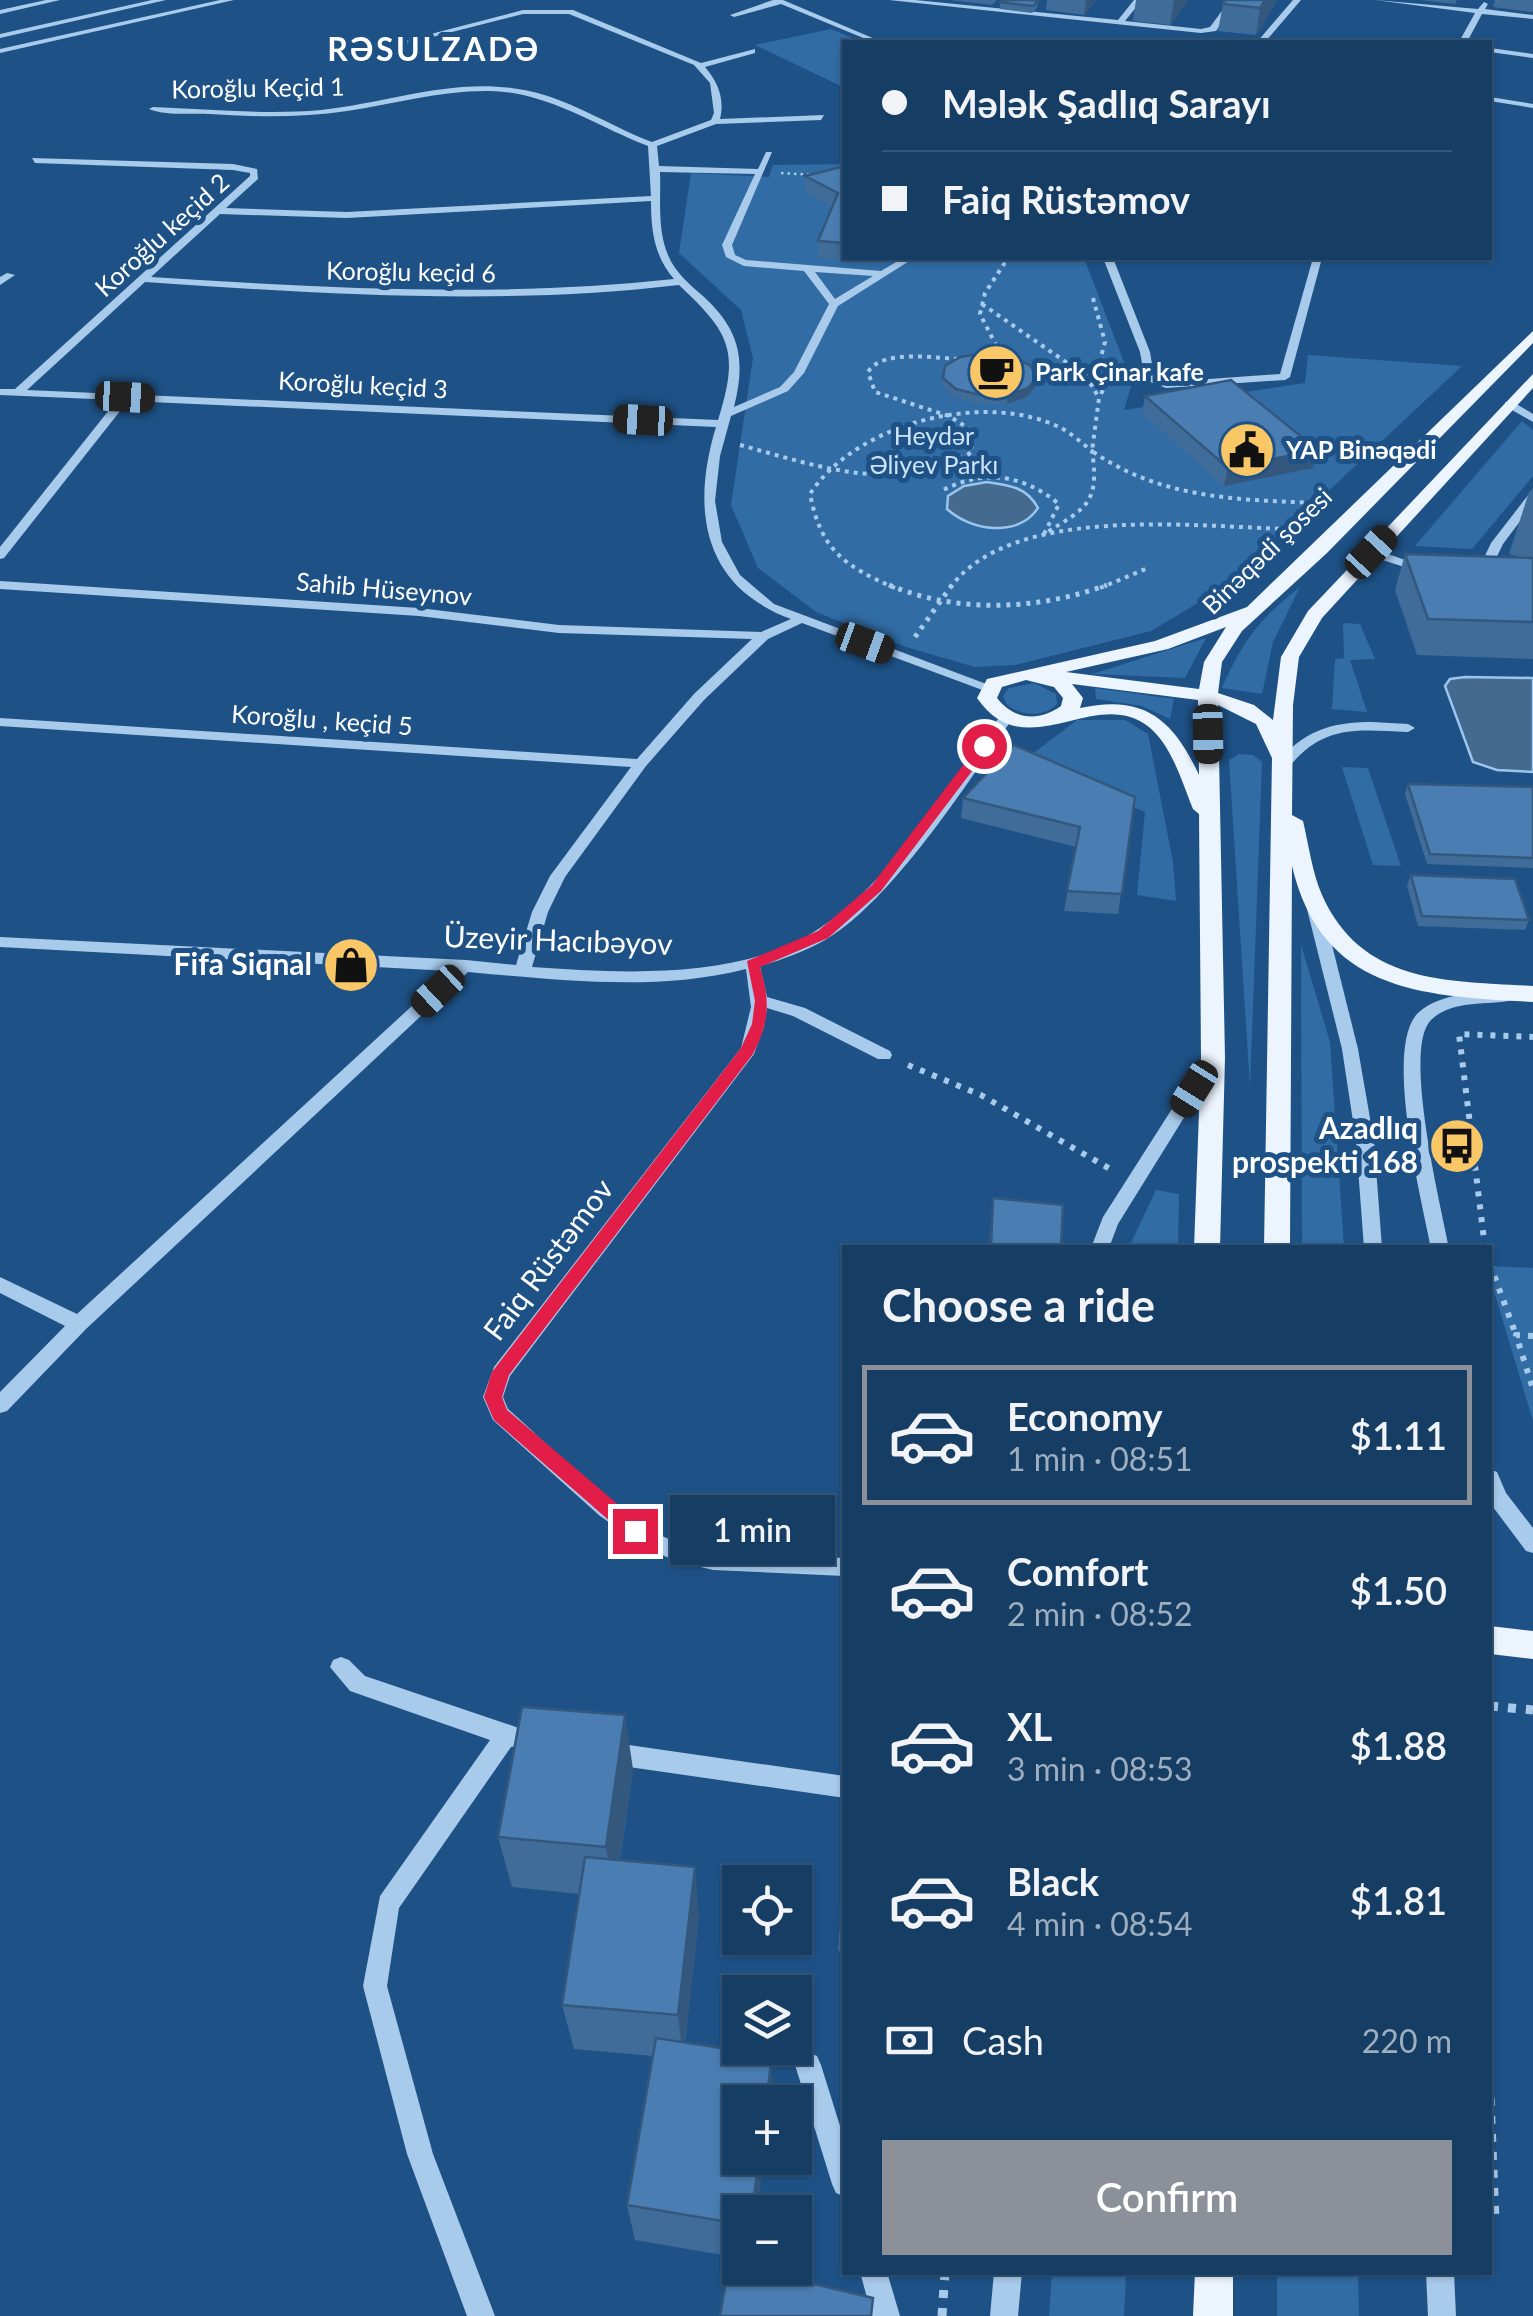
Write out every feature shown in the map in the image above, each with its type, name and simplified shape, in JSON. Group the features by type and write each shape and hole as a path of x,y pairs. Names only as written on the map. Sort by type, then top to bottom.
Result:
{"main road":[{"name":"Binəqədi şosesi","path":"1208,1245 1214,1058 1208,696 1212,662 1220,645 1261,602 1321,548 1533,334"},
{"path":"1277,1245 1283,705 1290,656 1314,615 1533,379"},
{"path":"1210,826 1180,753 1155,721 1122,709 1086,710 1034,723 1006,718 989,704 990,688 1026,675 1170,641 1261,602"},
{"path":"1026,675 1208,696 1238,704 1263,720 1284,776 1312,897 1333,933 1359,960 1386,977 1420,986 1533,994"},
{"path":"1026,675 1061,683 1070,693 1070,709 1060,718"},
{"path":"1492,1640 1533,1646"},
{"path":"1213,2316 1214,2275"}],"street":[{"path":"0,12 56,0"},
{"path":"126,0 137,6"},
{"path":"0,36 162,0"},
{"path":"0,51 230,0"},
{"path":"893,0 1208,30 1234,0"},
{"path":"994,12 1006,0"},
{"path":"1120,23 1138,0"},
{"path":"1263,40 1297,0"},
{"path":"1379,0 1533,17"},
{"path":"1464,40 1486,0"},
{"path":"734,15 779,1 873,40"},
{"path":"346,56 523,12 570,12 700,66 714,84 718,113 715,122"},
{"path":"1492,50 1533,56"},
{"path":"700,66 752,51"},
{"name":"Koroğlu Keçid 1","path":"153,110 317,112 425,95 516,90 547,98 652,145"},
{"path":"1492,99 1533,106"},
{"path":"821,117 715,122 652,145 658,168 663,255 678,282 713,308 728,330 734,354 732,394 713,458 707,511 712,538 722,563 754,596 799,620 990,688"},
{"path":"769,154 766,172 726,252 744,263 882,274"},
{"name":"Koroğlu keçid 2","path":"17,393 256,177 254,170 35,160"},
{"path":"658,168 766,172"},
{"path":"218,211 347,215 560,200 657,198"},
{"path":"725,419 784,389 798,373 834,304 906,260"},
{"path":"1109,260 1145,352 1148,378 1166,385 1285,377 1317,260"},
{"path":"808,268 834,304"},
{"name":"Koroğlu keçid 6","path":"143,279 312,290 553,295 678,282"},
{"name":"Koroğlu keçid 3","path":"0,392 725,419"},
{"path":"0,555 125,397"},
{"path":"1509,404 1533,420"},
{"path":"1498,581 1474,580 1496,542 1533,496"},
{"path":"1371,552 1438,573"},
{"name":"Sahib Hüseynov","path":"0,585 419,612 558,630 763,636"},
{"path":"522,969 540,912 558,876 640,763 698,696 763,636 799,620"},
{"name":"Üzeyir Hacıbəyov","path":"0,942 658,976 752,964 823,934 876,888 1006,718"},
{"name":"Koroğlu , keçid 5","path":"0,722 640,763"},
{"path":"1284,776 1298,744 1310,735 1352,727 1408,728"},
{"path":"1312,897 1350,1049 1364,1141 1373,1245"},
{"path":"752,964 762,1001 799,1012 884,1055"},
{"path":"0,1405 79,1324 466,965"},
{"path":"1439,1245 1412,1089 1410,1039 1419,1021 1434,1009 1457,1001 1533,994"},
{"name":"Faiq Rüstəmov","path":"762,1001 760,1024 748,1050 501,1372 493,1397 500,1414 635,1531 675,1552 709,1560 842,1567"},
{"path":"1101,1245 1110,1222 1214,1058"},
{"path":"0,1284 79,1324"},
{"path":"1492,1483 1498,1498 1533,1544"},
{"path":"341,1668 358,1684 506,1736 542,1742"},
{"path":"481,2316 420,2154 375,1986 388,1904 506,1736"},
{"path":"577,1748 842,1786"},
{"path":"808,2065 842,2174"},
{"path":"874,2275 886,2316"},
{"path":"1004,2316 1008,2275"},
{"path":"1440,2275 1442,2316"}],"path":[{"path":"766,172 818,174"},
{"path":"978,358 992,355 998,348 980,314 1007,260"},
{"path":"1044,534 1093,503 1098,485 1092,451 1098,398 1111,374 1101,357 1105,342 1091,292"},
{"path":"982,304 1086,376 1098,398"},
{"path":"739,445 827,468 898,475 930,472 956,464 972,452 971,430 956,418 875,392 868,372 874,364 890,358 966,359"},
{"path":"1148,568 1114,584 1050,602 968,604 906,592 854,568 822,538 810,494 827,468 861,442 888,432 956,418 1028,418 1060,427 1116,472 1154,486 1214,498 1320,503"},
{"path":"941,492 963,478 978,476 1020,478 1038,485 1058,504 1044,534"},
{"path":"898,655 945,600 963,570 989,553 1044,534 1120,526 1290,529"},
{"path":"1484,1245 1459,1034 1533,1037"},
{"path":"904,1063 981,1096 1135,1182"},
{"path":"1492,1269 1533,1388"},
{"path":"1516,1335 1533,1336"},
{"path":"1492,1706 1533,1710"},
{"path":"1492,2179 1493,2220"},
{"path":"942,2316 945,2275"}],"green space":[{"path":"831,29 857,40 842,40 842,87 755,45"},
{"name":"Heydər Əliyev Parkı","path":"842,164 842,260 1085,260 1132,383 1124,410 1305,383 1308,355 1462,366 1228,585 1151,631 1015,665 975,667 906,647 816,612 758,568 731,505 753,358 741,310 679,253 691,173 769,177 773,165"},
{"path":"1522,421 1533,430 1533,476 1472,549 1415,546"},
{"path":"1300,587 1273,642 1262,694 1222,688 1254,632"},
{"path":"1343,623 1360,624 1375,659 1350,660 1367,712 1332,709 1335,659 1344,658"},
{"path":"1206,638 1185,678 1092,674"},
{"path":"1034,683 1056,694 1057,704 1032,714 1007,705 1003,696 1009,688"},
{"path":"1095,688 1174,699 1170,719 1142,706 1096,699"},
{"path":"1077,720 1125,720 1148,734 1173,862 1176,901 1137,895 1145,812 1023,761"},
{"path":"1239,754 1253,755 1262,762 1250,1087 1229,760"},
{"path":"1342,767 1368,768 1401,866 1373,865"},
{"path":"1301,945 1330,1042 1344,1245 1302,1245"},
{"path":"1156,1190 1179,1194 1178,1245 1130,1245"},
{"path":"1492,1266 1533,1268 1533,1421 1492,1285"},
{"path":"1052,2275 1126,2275 1124,2316 1049,2316"},
{"path":"1277,2275 1358,2275 1359,2316 1277,2316"}],"shaded area":[{"path":"987,482 1023,491 1038,508 1019,524 994,528 969,522 947,509 948,496 964,486"},
{"path":"1533,678 1533,772 1497,770 1473,762 1445,686 1450,679"}],"building":[{"path":"1002,0 1033,0 1038,1 1033,6"},
{"path":"1225,0 1265,0 1260,8 1223,4"},
{"path":"842,167 842,243 818,241 838,193 805,176"},
{"path":"984,353 1030,365 1037,377 1028,388 1008,395 980,395 956,389 943,378 945,366 960,357"},
{"path":"1231,380 1318,450 1228,468 1145,396"},
{"path":"1405,554 1533,558 1533,622 1428,619"},
{"path":"1014,745 1135,797 1122,894 1067,891 1080,827 963,798"},
{"path":"1408,784 1533,787 1533,858 1430,854"},
{"path":"1411,875 1515,879 1529,920 1422,916"},
{"path":"993,1198 1063,1205 1061,1245 991,1245"},
{"path":"522,1707 625,1715 606,1847 498,1837"},
{"path":"585,1857 695,1867 678,2015 562,2005"},
{"path":"656,2038 722,2048 722,2065 771,2065 768,2085 722,2085 722,2175 757,2175 754,2195 722,2195 722,2221 627,2205"},
{"path":"812,2284 873,2298 871,2316 720,2316 725,2285"}],"place":[{"name":"Park Çinar kafe","path":"996,372"},
{"name":"YAP Binəqədi","path":"1247,450"},
{"name":"Fifa Siqnal","path":"351,965"},
{"name":"Azadlıq prospekti 168","path":"1457,1146"}],"district":[{"name":"RƏSULZADƏ","path":"434,50"}],"route":[{"path":"635,1531 500,1414 493,1397 501,1372 748,1050 760,1024 762,1001 752,964 823,934 876,888 984,746"}]}
